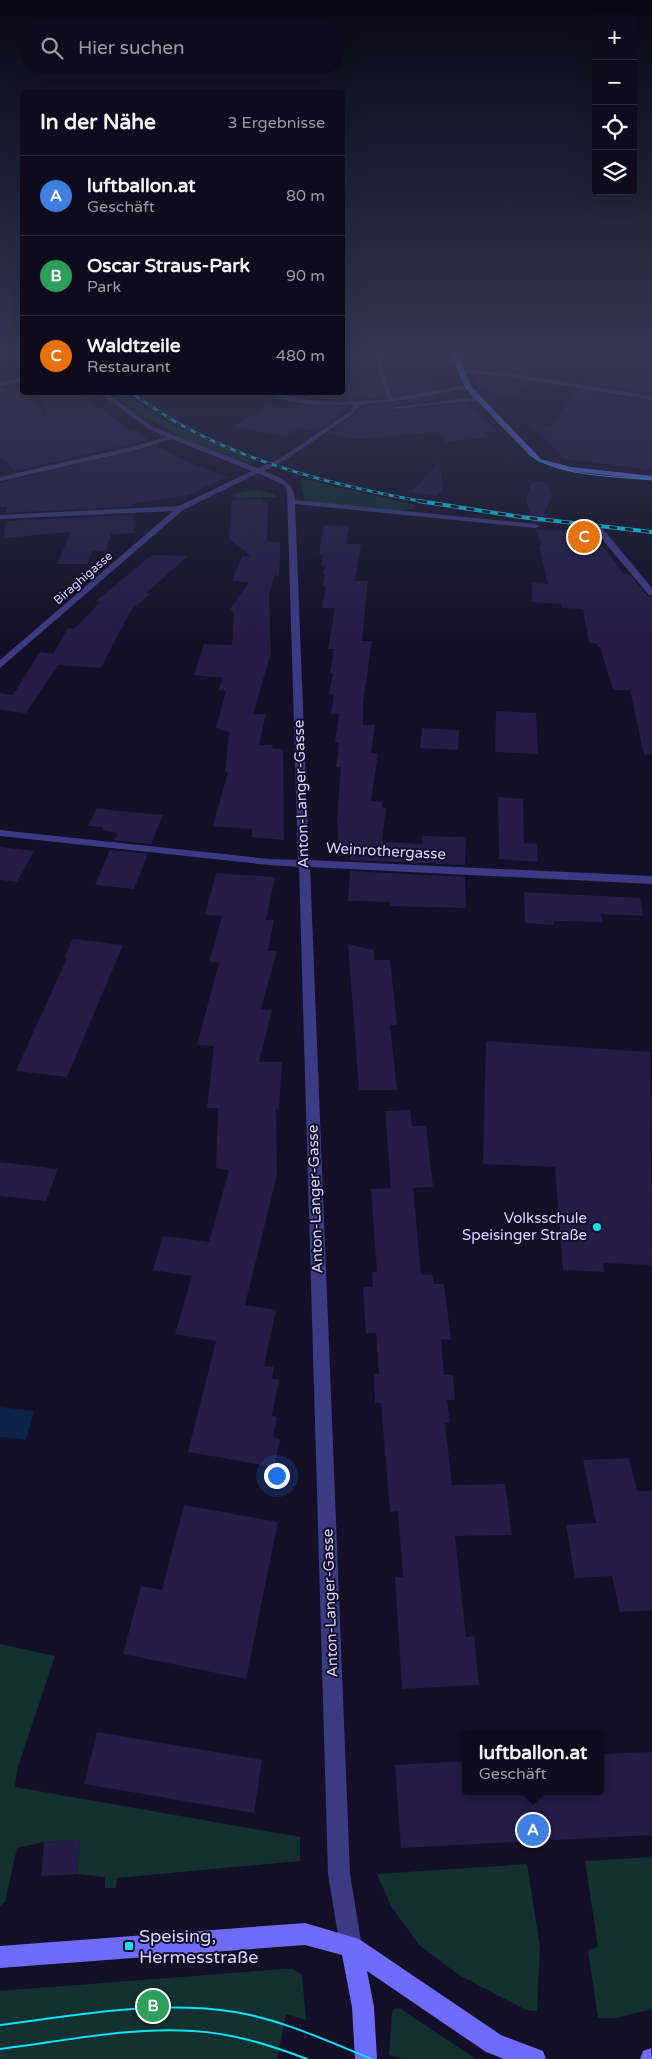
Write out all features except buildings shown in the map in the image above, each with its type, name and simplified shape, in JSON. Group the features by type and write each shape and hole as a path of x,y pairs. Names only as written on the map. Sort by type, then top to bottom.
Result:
{"main road":[{"path":"529,450 539,460 570,469 652,478"},
{"path":"0,1957 305,1934 351,1947 494,2044 536,2059"},
{"path":"351,1947 363,2007 366,2059"}],"street":[{"path":"0,479 128,450"},
{"name":"Anton-Langer-Gasse","path":"204,450 286,484 291,490 340,1874 351,1947"},
{"path":"0,517 180,508 283,459 296,450"},
{"path":"292,502 536,526"},
{"name":"Biraghigasse","path":"0,666 180,508"},
{"path":"599,530 652,593"},
{"name":"Weinrothergasse","path":"0,833 270,862 303,862 652,880"}],"green space":[{"path":"213,450 230,450 257,462 250,464"},
{"path":"304,479 415,505 412,509 398,511 305,502 301,480"},
{"path":"256,490 271,493 277,497 238,498 232,496 242,492"},
{"path":"0,1644 55,1656 17,1770 15,1787 300,1837 300,1861 117,1878 116,1888 105,1888 105,1877 77,1874 80,1840 44,1842 17,1848 5,1902 0,1906"},
{"path":"652,1857 652,2009 616,2018 598,2018 588,1950 598,1947 585,1861"},
{"path":"527,1864 540,1947 537,2011 526,2010 459,1975 419,1945 391,1906 377,1874"},
{"path":"293,1969 302,1975 306,2020 286,2014 277,2059 0,2059 0,1991"},
{"path":"399,2008 476,2059 404,2059 389,2055 392,2013 394,2009"}],"water":[{"path":"0,1407 34,1411 26,1440 0,1437"}],"tram line":[{"path":"525,450 543,462 572,472 652,480"},
{"path":"0,2025 118,2010 147,2008 206,2009 235,2012 270,2020 372,2059"},
{"path":"0,2049 120,2033 169,2030 208,2032 251,2040 307,2059"}],"railway":[{"path":"235,450 302,474 363,490 423,502"},
{"path":"419,501 423,502"},
{"path":"423,502 521,517 652,532"}],"place":[{"name":"Waldtzeile","path":"584,537"},
{"name":"Volksschule Speisinger Straße","path":"597,1227"},
{"name":"luftballon.at","path":"533,1830"},
{"name":"Speising, Hermesstraße","path":"129,1946"},
{"name":"Oscar Straus-Park","path":"153,2006"}]}
